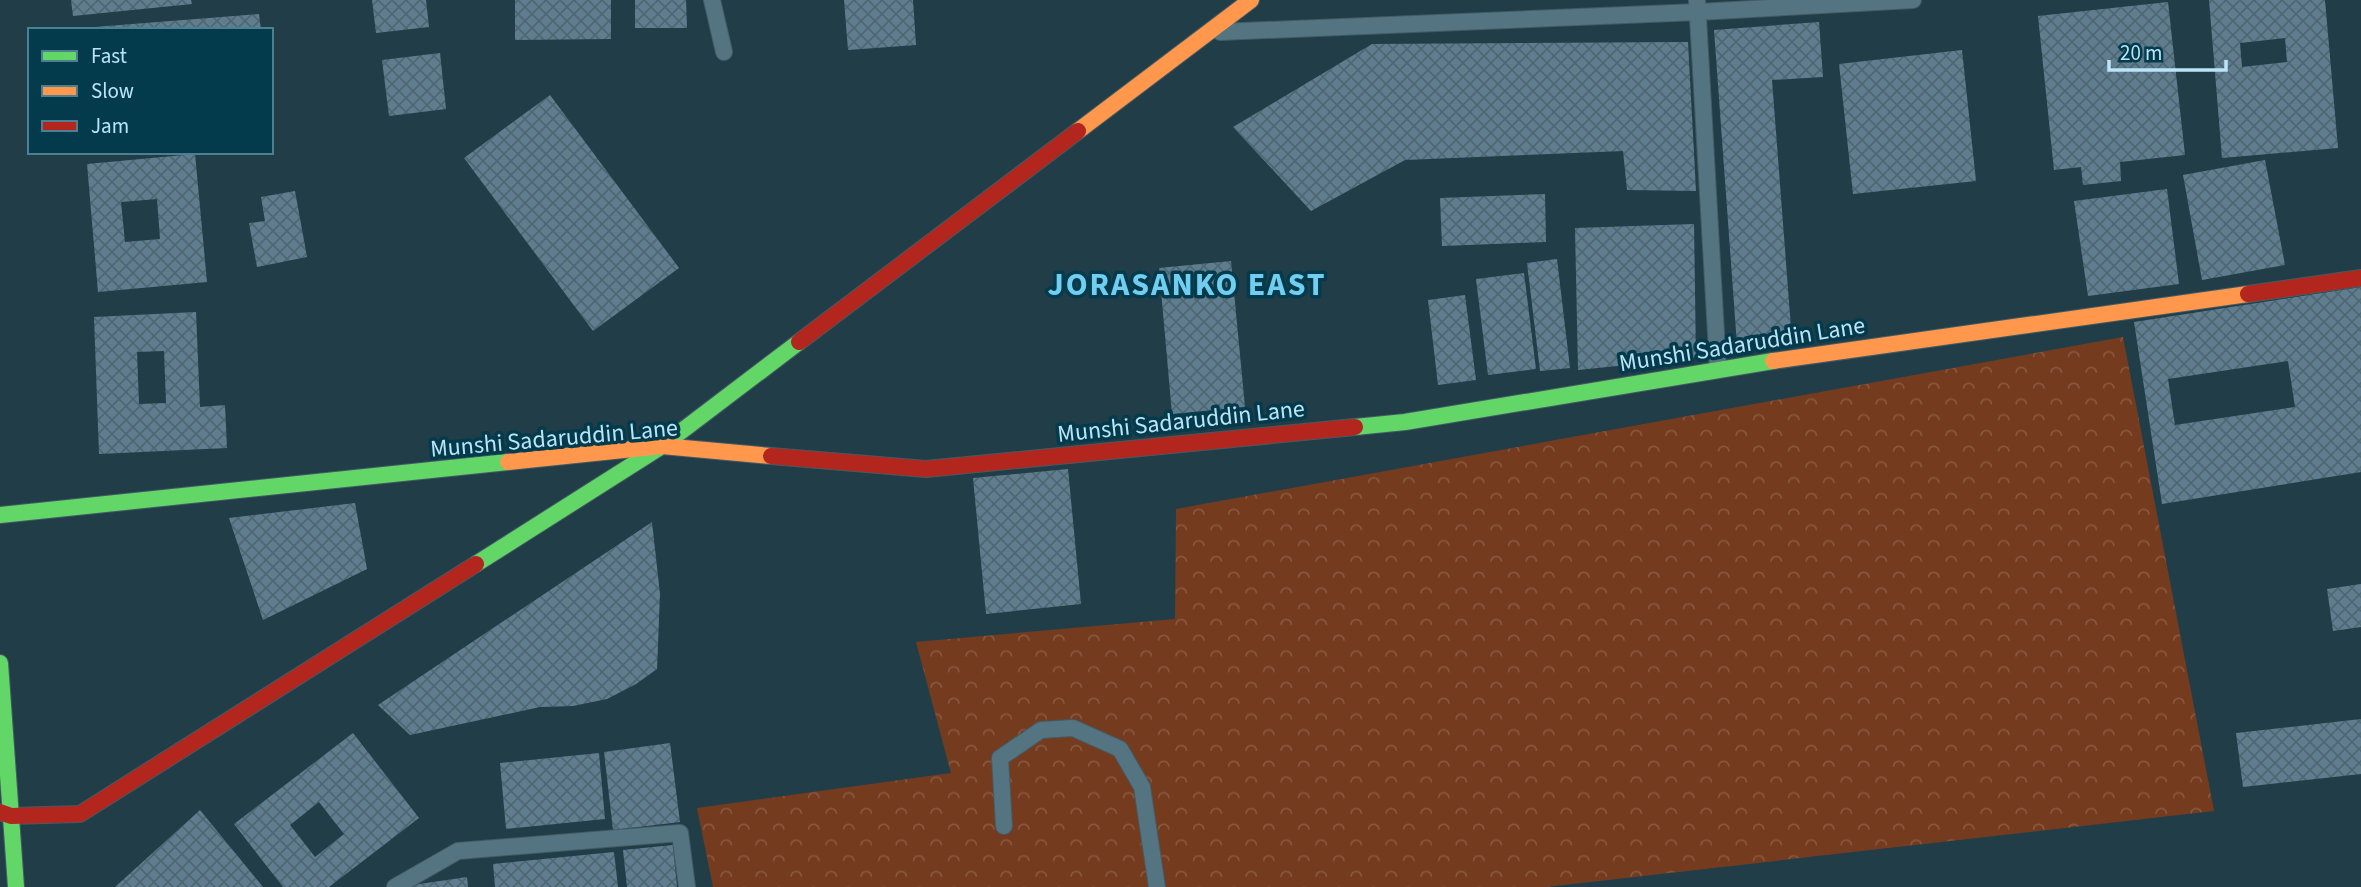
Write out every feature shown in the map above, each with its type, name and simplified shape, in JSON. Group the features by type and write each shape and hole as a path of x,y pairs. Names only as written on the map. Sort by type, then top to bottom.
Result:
{"street":[{"path":"5,814 80,814 662,446 1251,0"},
{"name":"Munshi Sadaruddin Lane","path":"0,515 662,446 926,469 1405,422 1718,369 2361,278"},
{"path":"0,663 5,814 16,887"}],"lane":[{"path":"712,0 724,52"},
{"path":"1208,33 1698,6 1913,0"},
{"path":"1698,6 1718,369"},
{"path":"1004,826 1000,758 1041,730 1073,728 1120,750 1142,787 1157,887"},
{"path":"395,887 458,852 680,834 687,887"}],"green space":[{"path":"2123,337 2214,811 1546,887 713,887 697,808 951,773 916,642 1175,619 1176,509"}],"building":[{"path":"71,0 191,0 192,4 73,16"},
{"path":"372,0 426,0 429,27 376,33"},
{"path":"515,0 611,0 611,39 515,40"},
{"path":"635,0 686,0 687,28 635,28"},
{"path":"844,0 913,0 916,45 848,50"},
{"path":"2209,0 2325,0 2338,148 2222,158","holes":["2285,38 2287,62 2242,67 2240,43"]},
{"path":"2168,2 2185,155 2120,162 2121,181 2083,185 2081,167 2054,170 2038,16"},
{"path":"259,14 261,28 82,28"},
{"path":"1819,22 1823,77 1772,80 1792,341 1737,345 1714,30"},
{"path":"1688,42 1696,191 1627,190 1623,151 1405,160 1311,211 1233,127 1372,44"},
{"path":"1962,50 1976,181 1853,194 1839,64"},
{"path":"440,53 446,109 389,116 382,60"},
{"path":"550,95 679,268 593,331 464,158"},
{"path":"195,154 207,282 98,292 87,164","holes":["157,199 160,239 125,242 121,202"]},
{"path":"2265,160 2285,265 2202,280 2183,175"},
{"path":"2167,189 2179,284 2088,296 2074,201"},
{"path":"295,191 307,257 257,267 249,223 265,221 261,197"},
{"path":"1545,194 1546,242 1442,246 1440,198"},
{"path":"1694,224 1696,358 1578,370 1575,228"},
{"path":"1557,259 1570,368 1540,371 1527,263"},
{"path":"1231,261 1245,407 1172,414 1159,268"},
{"path":"1524,273 1536,369 1488,375 1476,279"},
{"path":"2361,287 2361,472 2162,504 2134,322","holes":["2288,361 2295,407 2175,425 2168,379"]},
{"path":"1465,295 1476,380 1438,385 1428,300"},
{"path":"196,312 200,407 225,405 227,448 99,454 94,317","holes":["164,351 166,403 139,404 137,352"]},
{"path":"1068,469 1081,604 986,614 973,478"},
{"path":"355,503 367,569 263,620 229,518"},
{"path":"652,522 660,594 657,669 636,684 607,699 573,706 540,707 410,735 378,705"},
{"path":"2361,584 2361,627 2333,631 2327,589"},
{"path":"2361,719 2361,774 2243,787 2236,733"},
{"path":"353,733 419,818 329,887 283,887 234,824","holes":["319,802 344,834 315,857 290,825"]},
{"path":"670,743 680,822 613,830 604,752"},
{"path":"599,753 605,819 506,829 500,763"},
{"path":"200,810 263,887 115,887"},
{"path":"673,845 677,887 627,887 623,850"},
{"path":"614,852 618,887 495,887 493,864"},
{"path":"467,877 468,887 413,887 413,885"}],"traffic: fast":[{"path":"476,564 662,446 799,342"},
{"path":"1355,427 1405,422 1773,361"},
{"path":"0,515 508,462"},
{"path":"0,663 16,887"}],"traffic: slow":[{"path":"1078,131 1251,0"},
{"path":"1773,361 2248,294"},
{"path":"508,462 662,446 771,456"}],"traffic: jam":[{"path":"799,342 1078,131"},
{"path":"2248,294 2361,278"},
{"path":"771,456 926,469 1355,427"},
{"path":"0,812 11,816 80,814 476,564"}],"district":[{"name":"JORASANKO EAST","path":"1187,284"}]}
